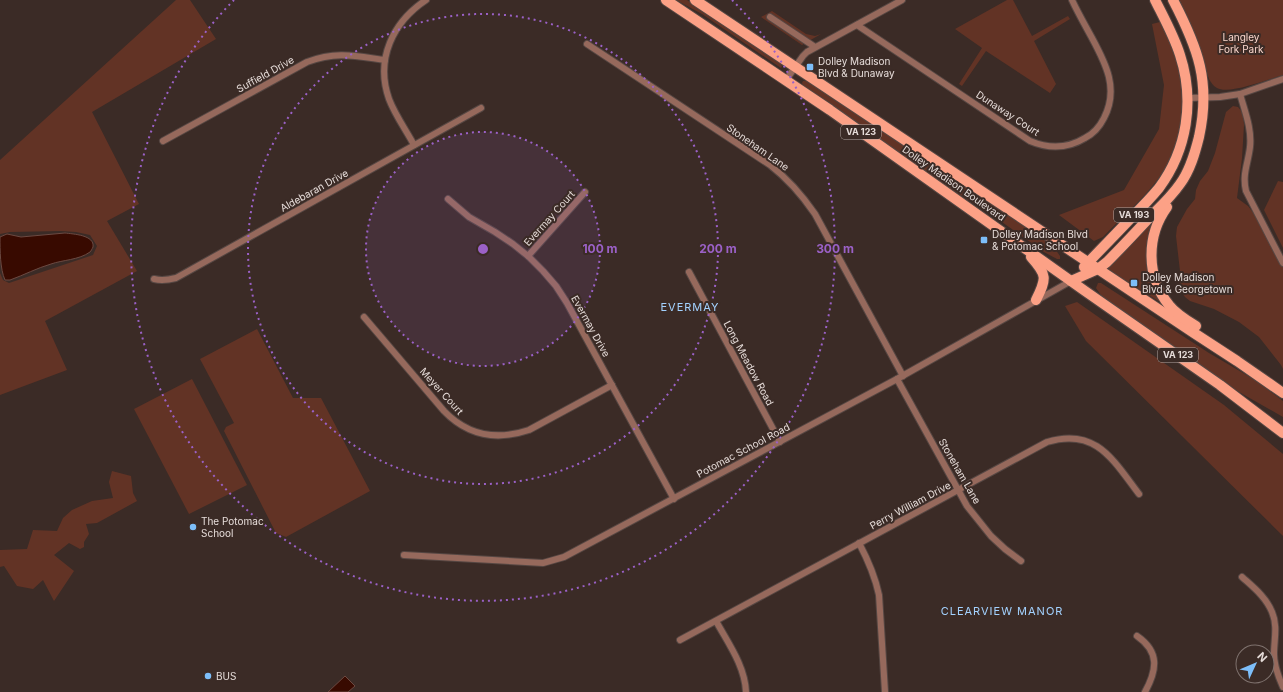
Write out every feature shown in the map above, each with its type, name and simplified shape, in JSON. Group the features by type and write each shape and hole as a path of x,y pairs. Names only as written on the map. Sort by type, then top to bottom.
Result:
{"main road":[{"name":"Dolley Madison Boulevard","path":"666,0 830,110 1220,385 1283,432"},
{"name":"Dolley Madison Boulevard","path":"695,0 1088,263 1194,333 1238,360 1283,393"},
{"name":"VA 193","path":"1071,280 1153,196 1168,174 1182,142 1187,116 1188,98 1186,81 1180,56 1172,35 1155,0"},
{"name":"VA 193","path":"1071,280 1098,269 1112,257 1180,184 1192,161 1203,117 1203,81 1198,56 1189,32 1173,0"},
{"path":"1180,184 1161,215 1154,233 1152,260 1155,279 1162,295 1174,310 1238,360"},
{"path":"1019,244 1040,266 1043,273 1043,284 1036,300"}],"street":[{"path":"414,145 389,99 384,74 385,60 390,42 399,25 407,15 426,0"},
{"path":"786,80 803,56 815,47 902,0"},
{"name":"Dunaway Court","path":"857,25 1030,141 1044,146 1059,147 1078,142 1088,137 1102,121 1107,112 1110,98 1109,75 1106,66 1072,0"},
{"path":"770,18 815,47"},
{"name":"Stoneham Lane","path":"587,44 770,165 792,184 815,214 967,506 987,531 1005,549 1020,561"},
{"name":"Suffield Drive","path":"163,141 307,62 332,55 345,55 385,60"},
{"path":"1188,98 1220,98 1240,94 1283,79"},
{"path":"1240,94 1248,119 1250,133 1250,146 1244,181 1246,191 1283,263"},
{"name":"Aldebaran Drive","path":"154,279 160,281 176,278 481,108"},
{"name":"Evermay Court","path":"528,256 585,192"},
{"name":"Evermay Drive","path":"448,199 469,217 507,240 528,256 556,286 567,303 674,499"},
{"name":"Long Meadow Road","path":"688,272 780,442"},
{"name":"Potomac School Road","path":"404,555 543,563 564,557 900,377 1071,280"},
{"name":"Meyer Court","path":"364,317 444,411 459,424 481,434 504,436 529,430 612,385"},
{"name":"Perry William Drive","path":"680,640 958,491 1046,442 1068,438 1088,441 1098,446 1106,452 1139,494"},
{"path":"859,543 872,568 878,589 884,692"},
{"path":"1242,577 1267,602 1272,611 1276,631 1274,654 1275,666 1283,687"},
{"path":"716,621 740,666 744,677 746,692"},
{"path":"1138,636 1151,648 1155,663 1151,682 1145,692"}],"green space":[{"path":"176,0 190,0 216,39 92,112 139,204 107,221 137,271 45,321 67,370 0,395 0,273 3,280 9,283 93,255 97,246 90,235 76,232 10,232 0,234 0,160"},
{"path":"676,0 687,0 781,64 781,68 702,14"},
{"path":"1007,0 1013,0 1032,36 1068,16 1070,19 1034,41 1056,84 1050,93 986,51 962,86 959,84 982,48 955,29"},
{"name":"Langley Fork Park","path":"1179,0 1283,0 1283,75 1239,88 1223,90 1217,88 1209,79 1194,36"},
{"path":"772,11 806,34 815,36 821,34 802,45 761,17"},
{"path":"1160,22 1173,46 1182,86 1183,111 1177,145 1164,171 1155,183 1103,237 1094,241 1059,215 1124,190 1159,129 1164,85 1152,24"},
{"path":"803,81 807,81 1045,239 1053,246 1060,256 1060,259 1057,259 1044,252 995,217 906,160 803,86"},
{"path":"1233,106 1238,107 1243,113 1244,125 1237,198 1248,206 1259,220 1283,266 1283,369 1259,337 1239,322 1214,309 1190,301 1177,286 1180,271 1176,236 1177,227 1187,209 1195,199 1196,190 1200,181 1208,171 1215,153 1226,112"},
{"path":"1278,181 1283,182 1283,248 1264,210"},
{"path":"1160,211 1153,286 1160,302 1104,268"},
{"path":"1098,283 1101,283 1209,353 1255,380 1283,401 1283,417 1232,388 1103,298 1096,288"},
{"path":"1077,302 1224,405 1283,454 1283,536 1086,341 1065,306"},
{"path":"257,329 293,398 321,398 370,491 286,537 276,533 224,431 226,427 234,423 200,359"},
{"path":"192,379 247,485 189,514 134,409"},
{"path":"112,471 131,476 133,493 137,501 97,523 86,524 89,534 84,542 84,547 80,549 69,543 54,555 74,571 54,601 43,580 33,589 17,586 4,566 0,567 0,550 27,549 33,530 57,531 63,518 72,510 92,501 113,498 109,482"}],"shaded area":[{"path":"65,233 83,236 91,240 93,247 91,251 81,257 41,267 10,280 5,280 1,265 0,237 7,234 21,237"},
{"path":"345,676 355,686 348,692 328,692"}],"place":[{"name":"Dolley Madison Blvd & Dunaway","path":"810,67"},
{"name":"Dolley Madison Blvd & Potomac School","path":"984,240"},
{"name":"Dolley Madison Blvd & Georgetown","path":"1134,283"},
{"name":"The Potomac School","path":"193,527"},
{"name":"BUS","path":"208,676"}],"district":[{"name":"EVERMAY","path":"690,307"},
{"name":"CLEARVIEW MANOR","path":"1002,611"}]}
